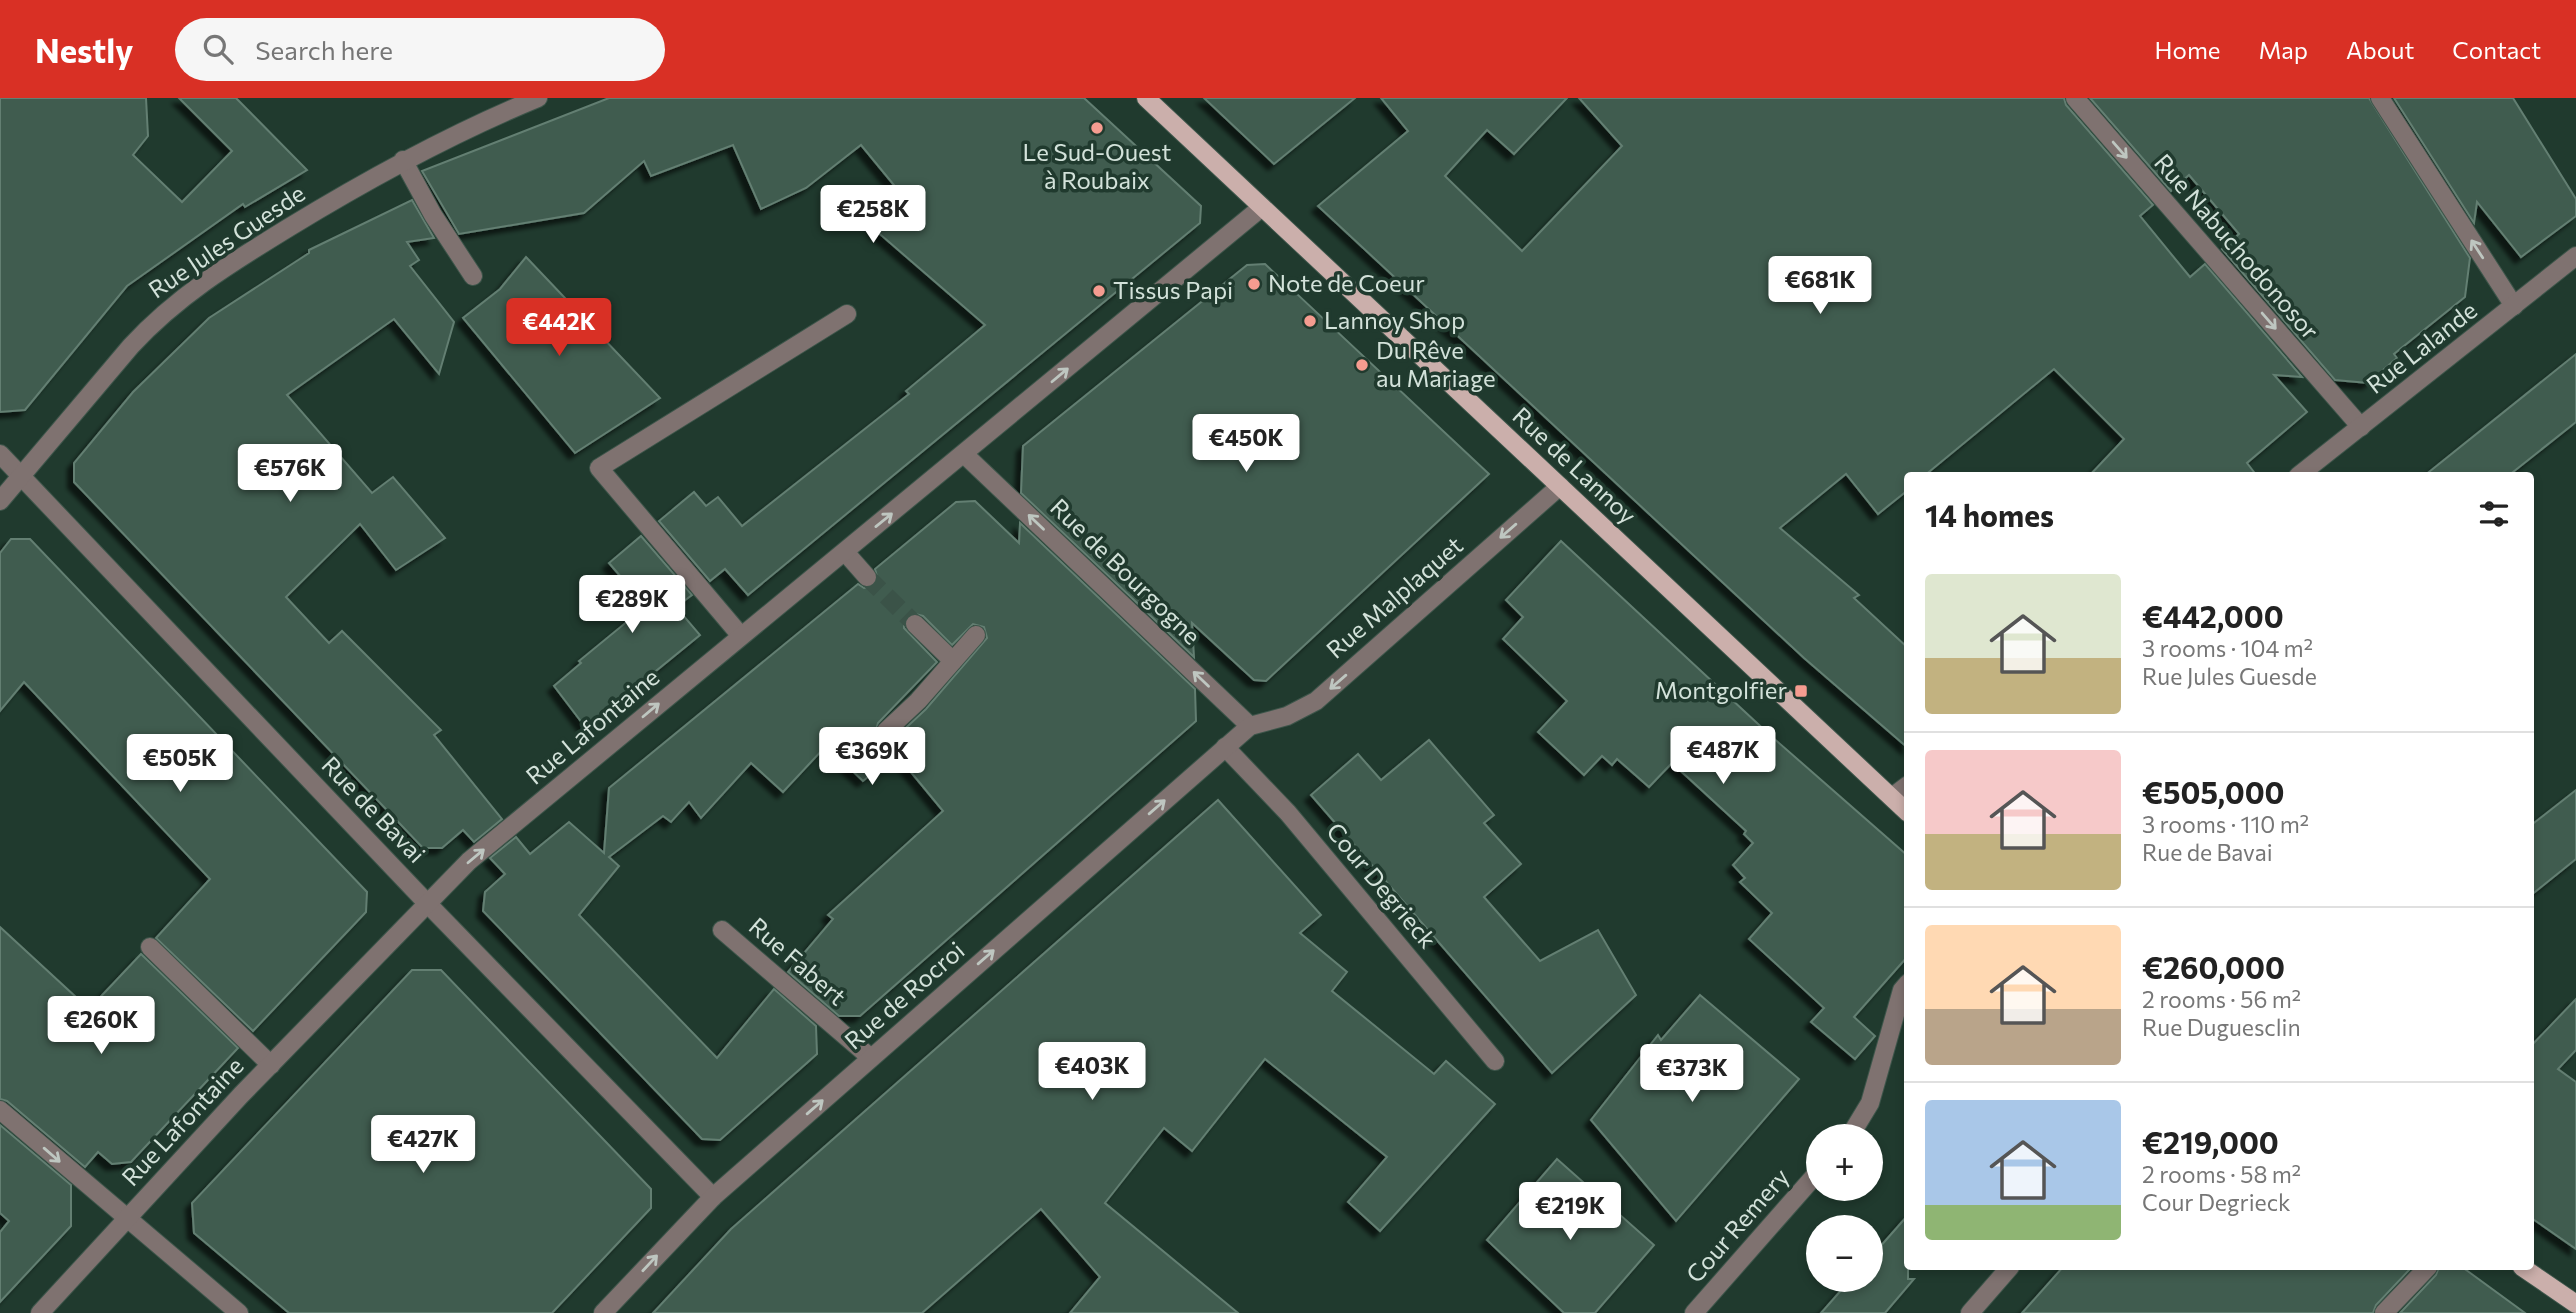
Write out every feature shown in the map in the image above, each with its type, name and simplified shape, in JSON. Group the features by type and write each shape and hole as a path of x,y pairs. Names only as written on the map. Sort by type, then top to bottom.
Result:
{"main road":[{"name":"Rue de Lannoy","path":"1146,98 1904,809"},
{"path":"2526,1270 2576,1304"}],"street":[{"name":"Rue Jules Guesde","path":"0,501 131,345 171,306 219,271 403,160 538,98"},
{"name":"Rue Nabuchodonosor","path":"2075,98 2361,427"},
{"path":"2380,98 2514,306"},
{"path":"403,160 433,215 473,276"},
{"name":"Rue Lafontaine","path":"40,1313 271,1065 426,902 469,861 965,455 1262,206"},
{"name":"Rue Lalande","path":"2303,472 2576,256"},
{"path":"741,636 599,468 846,314"},
{"name":"Rue de Bavai","path":"0,454 426,902 713,1197"},
{"name":"Rue de Bourgogne","path":"965,455 1250,726"},
{"name":"Rue Malplaquet","path":"1250,726 1287,716 1316,701 1560,486"},
{"path":"845,552 867,577"},
{"path":"915,624 953,661"},
{"path":"886,731 976,635"},
{"name":"Rue de Rocroi","path":"603,1313 713,1197 1250,726"},
{"name":"Cour Degrieck","path":"1225,747 1288,813 1495,1060"},
{"path":"1892,797 1904,788"},
{"name":"Rue Fabert","path":"722,930 872,1058"},
{"path":"150,947 271,1065"},
{"path":"1857,1124 1870,1103 1904,988"},
{"path":"0,1110 239,1313"},
{"name":"Cour Remery","path":"1694,1313 1806,1186"},
{"path":"1970,1313 2007,1270"},
{"path":"2384,1313 2425,1270"}],"building":[{"path":"0,98 146,98 148,136 133,155 182,202 232,151 179,98 236,98 307,170 245,207 243,204 127,286 25,410 0,412"},
{"path":"609,98 1084,98 1201,206 1200,223 748,595 725,569 710,581 659,521 694,492 706,506 718,497 742,526 909,394 906,391 985,325 874,229 912,207 861,145 806,188 761,209 733,145 651,176 644,161 584,213 459,234 422,171"},
{"path":"1204,98 1355,98 1274,164"},
{"path":"1381,98 1567,98 1514,154 1487,130 1445,176 1522,251 1622,146 1579,98 2064,98 2066,105 2153,205 2140,216 2190,277 2205,264 2302,377 2274,375 2307,412 2247,463 2254,472 2093,472 2124,439 2054,369 1929,472 1904,472 1904,493 1878,514 1846,474 1780,528 1859,595 1854,598 1904,644 1904,745 1804,658 1318,206 1408,131"},
{"path":"2090,98 2369,98 2470,258 2465,297 2394,354 2397,358 2368,383 2335,380 2222,249 2239,234 2189,175 2171,191"},
{"path":"2394,98 2513,98 2576,199 2576,216 2521,257 2477,202 2474,223"},
{"path":"412,200 434,238 407,242 419,260 410,266 454,322 439,374 394,319 287,395 372,493 393,477 445,538 396,570 360,524 286,597 329,643 342,631 441,730 434,735 502,819 474,842 463,830 442,848 423,848 74,482 74,463 133,392 209,318 309,253 309,250"},
{"path":"526,257 660,398 575,453 463,318 500,289"},
{"path":"1265,264 1489,474 1266,681 1254,680 1192,623 1194,657 1021,493 1023,446 1247,265"},
{"path":"2576,354 2576,422 2513,472 2429,472"},
{"path":"975,501 1019,543 1020,523 1195,689 1196,721 860,1016 839,1016 788,972 833,919 828,915 943,811 896,754 863,781 826,746 783,792 751,763 701,818 689,802 671,822 663,816 609,857 619,866 579,915 717,1058 774,989 816,1026 817,1054 720,1140 702,1139 483,911 485,892 505,874 490,858 516,837 530,854 569,822 604,853 609,788 858,584 864,588 874,586 878,580 875,569 956,502","holes":["911,613 923,616 952,645 973,624 984,627 987,638 926,709 894,739 883,742 875,734 878,723 937,662 904,628 904,621"]},
{"path":"641,536 692,595 676,607 700,635 586,728 554,686 581,663 579,661 634,616 609,587 621,577 609,563"},
{"path":"11,539 30,539 367,892 366,912 253,1031 156,938 210,879 24,682 0,711 0,553"},
{"path":"1561,541 1771,736 1904,852 1904,961 1854,1017 1875,1036 1855,1059 1811,1022 1824,1008 1749,939 1772,913 1740,882 1745,878 1733,865 1753,843 1744,834 1746,831 1672,763 1649,787 1617,759 1612,765 1602,756 1584,775 1538,732 1567,701 1503,639 1523,617 1506,600"},
{"path":"1429,740 1494,815 1484,823 1521,864 1484,897 1540,961 1598,930 1636,995 1552,1073 1311,795 1358,754 1381,780"},
{"path":"2576,790 2576,859 2534,893 2534,823"},
{"path":"1218,800 1321,915 1300,933 1347,972 1332,991 1434,1074 1446,1061 1495,1104 1380,1231 1348,1202 1387,1157 1265,1059 1192,1151 1164,1128 1105,1203 1238,1313 1070,1313 1100,1277 1041,1209 922,1313 653,1313 731,1229"},
{"path":"0,927 89,1009 141,954 238,1048 131,1162 112,1164 98,1152 85,1167 7,1101 0,1099"},
{"path":"412,970 441,970 651,1189 651,1208 552,1313 289,1313 194,1233 192,1203"},
{"path":"1700,995 1799,1079 1676,1221 1591,1120 1658,1035 1661,1040"},
{"path":"2576,999 2576,1050 2558,1069 2576,1082 2576,1249 2534,1220 2534,1043"},
{"path":"0,1125 71,1185 71,1226 0,1302 0,1232 9,1221 0,1213"},
{"path":"1557,1159 1654,1245 1595,1313 1564,1313 1487,1240"},
{"path":"1904,1220 1904,1270 1908,1270 1908,1279 1914,1279 1885,1313 1821,1313 1840,1292 1883,1292 1883,1243"},
{"path":"2060,1270 2409,1270 2376,1305 2373,1313 2022,1313"},
{"path":"2438,1270 2466,1270 2525,1313 2400,1313"}],"tunnel":[{"path":"867,577 915,624"}],"place":[{"name":"Le Sud-Ouest à Roubaix","path":"1097,128"},
{"name":"Note de Coeur","path":"1254,284"},
{"name":"Tissus Papi","path":"1099,291"},
{"name":"Lannoy Shop","path":"1310,321"},
{"name":"Du Rêve au Mariage","path":"1362,365"},
{"name":"Montgolfier","path":"1801,691"}]}
